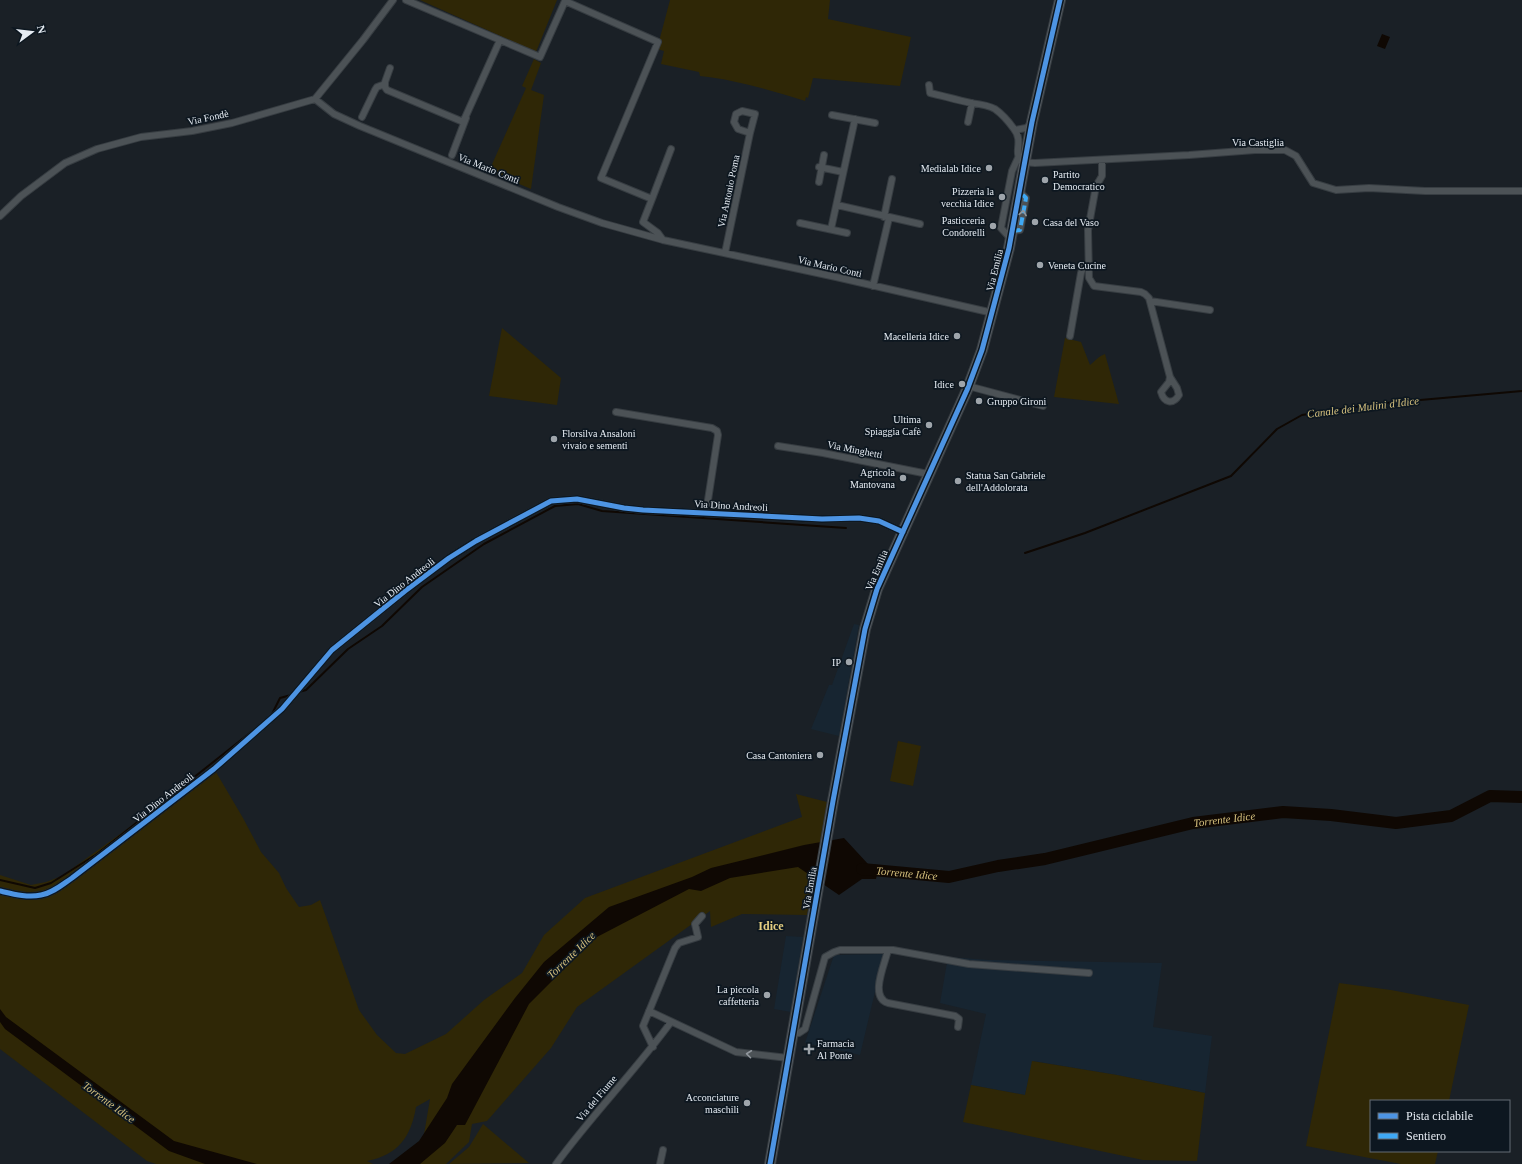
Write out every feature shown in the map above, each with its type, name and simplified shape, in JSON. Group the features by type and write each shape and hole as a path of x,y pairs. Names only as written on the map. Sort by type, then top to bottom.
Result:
{"main road":[{"name":"Via Emilia","path":"770,1164 833,802 865,629 877,589 968,386 982,350 993,313 1012,235 1020,192 1021,160 1032,122 1060,0"}],"street":[{"path":"315,99 393,0"},
{"path":"406,0 540,57 565,1 658,42 601,178 652,199"},
{"path":"452,155 466,118 500,40"},
{"path":"390,68 385,84 387,90 461,121 466,118"},
{"path":"362,117 377,87 385,84"},
{"path":"929,85 930,93 995,109 1015,130 1026,128 1032,122"},
{"name":"Via Fondè","path":"0,216 21,196 65,163 97,149 141,137 192,131 232,123 315,99"},
{"name":"Via Mario Conti","path":"315,99 334,114 415,149 558,207 602,223 663,240 993,313"},
{"path":"968,122 972,103"},
{"path":"832,115 875,123"},
{"path":"831,229 854,119"},
{"name":"Via Emilia","path":"1012,235 1001,228 1012,171 1021,160 1017,153 1019,137 1015,130"},
{"name":"Via Antonio Poma","path":"725,253 750,133"},
{"path":"663,240 658,233 643,222 671,149"},
{"name":"Via Castiglia","path":"1021,160 1035,163 1255,150 1285,150 1296,156 1313,183 1336,190 1370,188 1425,191 1522,192"},
{"path":"819,182 820,167 824,155"},
{"path":"1102,160 1102,176 1096,186 1088,230 1089,278 1094,286 1141,292 1145,294 1150,301 1170,377"},
{"path":"820,167 843,172"},
{"path":"873,286 892,179"},
{"path":"837,205 886,218 920,224"},
{"path":"800,223 847,233"},
{"path":"1070,336 1081,273 1083,268 1089,264"},
{"path":"1150,301 1210,310"},
{"path":"968,386 1043,406"},
{"path":"616,412 712,428 717,431 718,435 706,512"},
{"name":"Via Minghetti","path":"778,446 823,453 928,474"},
{"name":"Via Dino Andreoli","path":"0,891 17,895 41,895 52,891 72,878 214,769 282,709 332,650 405,591 449,558 476,541 551,501 577,499 624,508 822,519 859,518 879,521 903,532"},
{"path":"653,1047 643,1026 675,948 679,943 693,937 698,937 695,924 702,916"},
{"path":"792,1034 803,1032 808,1023 823,961 826,956 840,950 904,951 969,964 1089,974"},
{"path":"888,950 878,988 880,998 888,1003 955,1016 959,1020 958,1027"},
{"path":"649,1011 736,1052 788,1058"},
{"path":"795,1020 804,1020 810,1014"},
{"name":"Via del Fiume","path":"556,1164 672,1022"},
{"path":"660,1164 663,1150"}],"shaded area":[{"path":"420,0 557,0 536,52"},
{"path":"670,0 830,0 828,19 911,37 900,86 813,78 808,98 806,97 805,101 766,89 700,76 699,72 661,64 664,51 657,49"},
{"path":"534,59 541,63 531,90 544,95 531,189 489,171 526,88 522,86"},
{"path":"502,328 561,378 557,405 489,396"},
{"path":"1065,338 1081,342 1090,365 1105,354 1119,404 1054,397"},
{"path":"854,624 859,625 839,736 811,729 829,685 832,685"},
{"path":"898,741 921,746 913,786 890,781"},
{"path":"213,767 261,852 279,873 286,888 299,907 311,905 320,900 359,1010 377,1035 396,1053 405,1054 446,1034 484,1000 522,973 544,935 585,898 802,817 796,794 827,802 807,915 742,914 711,927 710,911 577,1007 551,1048 487,1121 472,1124 469,1142 446,1164 419,1164 430,1099 416,1107 411,1127 401,1143 387,1154 367,1161 373,1164 156,1164 147,1161 0,1049 0,875 31,885 46,882 62,876"},
{"path":"786,936 803,937 791,1012 774,1009"},
{"path":"884,954 860,1055 805,1043 834,955"},
{"path":"948,957 989,960 1162,963 1153,1027 1212,1036 1205,1093 1117,1075 1033,1061 1025,1095 971,1085 986,1014 940,1003"},
{"path":"1339,983 1391,990 1469,1005 1449,1100 1370,1100 1370,1152 1438,1152 1435,1164 1401,1164 1306,1146"},
{"path":"1032,1061 1117,1075 1205,1093 1197,1161 1143,1160 963,1122 971,1085 1025,1095"},
{"path":"483,1124 529,1163 449,1164 469,1147"}],"water":[{"path":"1382,34 1390,37 1385,49 1377,46"},
{"path":"844,838 868,864 879,865 876,879 862,879 839,895 798,867 730,878 701,891 689,889 595,938 529,1004 465,1125 457,1125 445,1143 420,1164 389,1164 419,1141 447,1098 452,1084 515,998 544,962 609,907 692,877 711,868 804,845"},
{"path":"0,1009 6,1017 174,1141 257,1164 205,1164 169,1151 5,1029 0,1022"}],"waterway":[{"name":"Canale dei Mulini d'Idice","path":"1025,553 1085,533 1231,476 1277,429 1302,415 1375,404 1522,391"},
{"name":"Canale dei Mulini d'Idice","path":"299,692 306,690 348,649 382,626 422,587 484,544 555,506 578,504 602,511 846,528"},
{"name":"Canale dei Mulini d'Idice","path":"271,716 280,698 291,695"},
{"name":"Canale dei Mulini d'Idice","path":"0,880 35,888 51,883 97,854 255,729"},
{"name":"Torrente Idice","path":"862,869 949,877 998,866 1045,859 1193,823 1283,812 1331,815 1396,823 1451,816 1490,796 1522,797"}],"marked path":[{"path":"1013,231 1020,230 1026,198 1020,192"}],"cycle path":[{"path":"770,1164 833,801 865,629 877,589 967,390 982,350 1009,248 1032,122 1060,0"},
{"path":"0,891 26,896 36,896 54,890 72,878 214,769 282,709 332,650 405,591 449,558 476,541 551,501 577,499 643,510 822,519 859,518 879,521 903,532"}],"place":[{"name":"Medialab Idice","path":"989,168"},
{"name":"Partito Democratico","path":"1045,180"},
{"name":"Pizzeria la vecchia Idice","path":"1002,197"},
{"name":"Casa del Vaso","path":"1035,222"},
{"name":"Pasticceria Condorelli","path":"993,226"},
{"name":"Veneta Cucine","path":"1040,265"},
{"name":"Macelleria Idice","path":"957,336"},
{"name":"Idice","path":"962,384"},
{"name":"Gruppo Gironi","path":"979,401"},
{"name":"Ultima Spiaggia Cafè","path":"929,425"},
{"name":"Florsilva Ansaloni vivaio e sementi","path":"554,439"},
{"name":"Agricola Mantovana","path":"903,478"},
{"name":"Statua San Gabriele dell'Addolorata","path":"958,481"},
{"name":"IP","path":"849,662"},
{"name":"Casa Cantoniera","path":"820,755"},
{"name":"La piccola caffetteria","path":"767,995"},
{"name":"Farmacia Al Ponte","path":"809,1049"},
{"name":"Acconciature maschili","path":"747,1103"}],"district":[{"name":"Idice","path":"771,926"}]}
